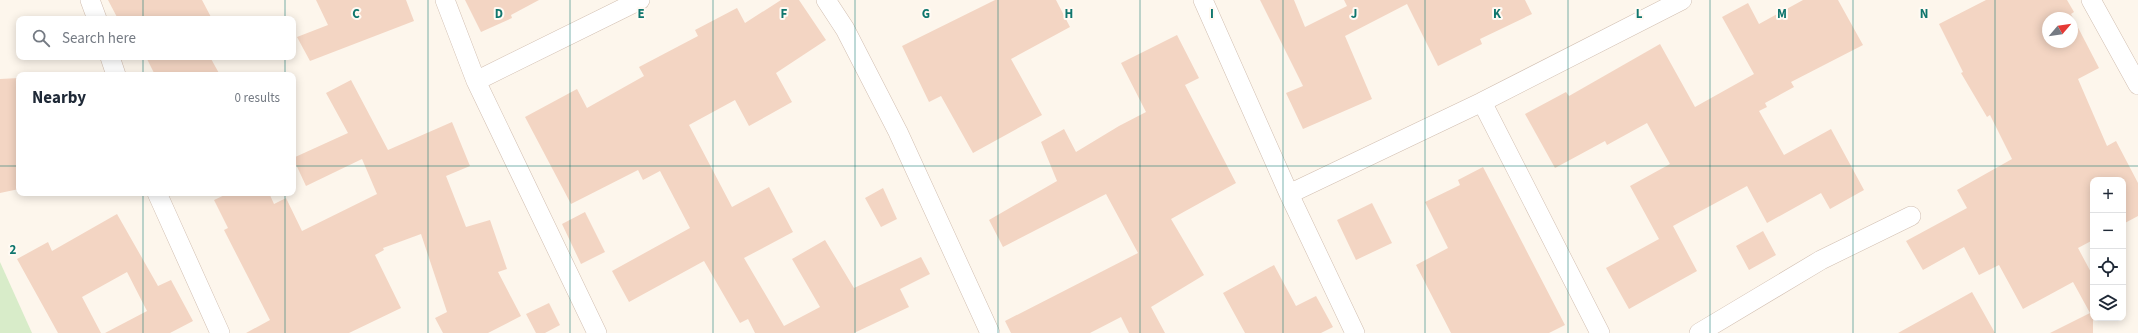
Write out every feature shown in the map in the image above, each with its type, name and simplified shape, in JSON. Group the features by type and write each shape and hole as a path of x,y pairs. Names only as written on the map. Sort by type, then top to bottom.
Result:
{"street":[{"path":"90,0 96,16"},
{"path":"444,0 476,81 597,333"},
{"path":"476,81 640,0"},
{"path":"826,0 845,29 898,132 990,333"},
{"path":"1203,0 1289,194 1355,333"},
{"path":"1289,194 1482,102 1682,0"},
{"path":"2091,0 2138,85"},
{"path":"111,60 115,72"},
{"path":"1482,102 1600,333"},
{"path":"158,196 220,333"},
{"path":"1699,333 1821,260 1911,216"}],"green space":[{"path":"0,262 32,333 0,333"}],"building":[{"path":"108,0 202,0 210,16 116,16"},
{"path":"316,0 406,0 414,21 310,61 297,37 328,25"},
{"path":"465,0 539,0 511,15 512,18 481,32"},
{"path":"781,0 799,0 826,40 776,73 792,102 749,126 735,100 689,125 732,207 769,187 793,232 744,258 784,326 820,307 792,259 825,240 854,288 921,257 930,274 900,289 909,307 854,333 755,333 748,319 740,323 704,261 629,302 612,271 690,228 660,171 643,180 638,170 571,204 525,117 577,89 587,108 644,76 639,67 698,36 695,30 737,8 745,23"},
{"path":"995,0 1056,0 1070,27 1011,59 1042,115 973,153 941,96 929,102 902,46"},
{"path":"1260,0 1294,0 1305,27 1347,6 1344,0 1525,0 1532,14 1480,39 1482,44 1438,66 1407,4 1345,36 1372,99 1303,129 1286,93 1303,86"},
{"path":"1803,0 1838,0 1863,45 1791,82 1794,87 1765,103 1767,107 1759,111 1784,155 1831,129 1864,190 1830,209 1821,193 1767,223 1747,186 1673,226 1697,271 1629,309 1606,268 1659,239 1630,186 1670,164 1647,123 1607,145 1605,141 1555,168 1525,114 1566,92 1569,96 1660,44 1695,107 1754,74 1722,17 1748,3 1759,24"},
{"path":"1986,0 2067,0 2074,12 2042,12 2042,48 2078,48 2078,28 2099,68 2078,79 2107,146 2116,141 2138,183 2138,216 2126,222 2126,177 2090,177 2090,242 2078,248 2090,270 2090,313 2073,282 2023,309 1999,265 1979,275 1964,247 1923,270 1906,241 1967,208 1957,190 2012,159 1990,115 1987,117 1961,73 1963,72 1939,24"},
{"path":"1177,35 1199,78 1185,85 1236,183 1171,219 1204,275 1151,307 1165,333 1129,333 1121,317 1090,333 1011,333 1005,321 1138,253 1106,194 1003,247 989,220 1057,181 1041,142 1064,129 1076,152 1119,126 1146,112 1121,63"},
{"path":"148,60 212,60 218,72 154,72"},
{"path":"16,78 16,190 0,193 0,79"},
{"path":"351,80 388,150 452,122 470,166 446,176 466,227 490,220 507,269 498,272 521,316 488,333 443,333 435,318 447,312 421,234 383,248 384,250 375,255 401,308 349,333 246,333 270,320 224,230 228,228 214,200 223,196 270,196 274,204 286,198 302,231 377,194 362,159 306,186 296,164 296,157 348,133 326,93"},
{"path":"1483,167 1565,325 1549,333 1451,333 1416,265 1448,248 1425,202 1460,185 1458,180"},
{"path":"883,188 897,219 881,227 865,198"},
{"path":"1372,203 1392,243 1356,260 1337,220"},
{"path":"585,212 605,252 581,264 562,224"},
{"path":"117,214 158,286 171,280 193,321 170,333 105,333 147,311 127,272 82,297 101,333 58,333 17,259 48,242 52,251"},
{"path":"1763,231 1776,255 1749,270 1736,246"},
{"path":"1274,265 1296,306 1316,296 1333,327 1321,333 1245,333 1223,293"},
{"path":"1972,292 1995,333 1898,333"},
{"path":"549,303 560,325 545,333 536,333 526,314"},
{"path":"2090,313 2090,321 2093,321 2093,333 2050,333"}]}
